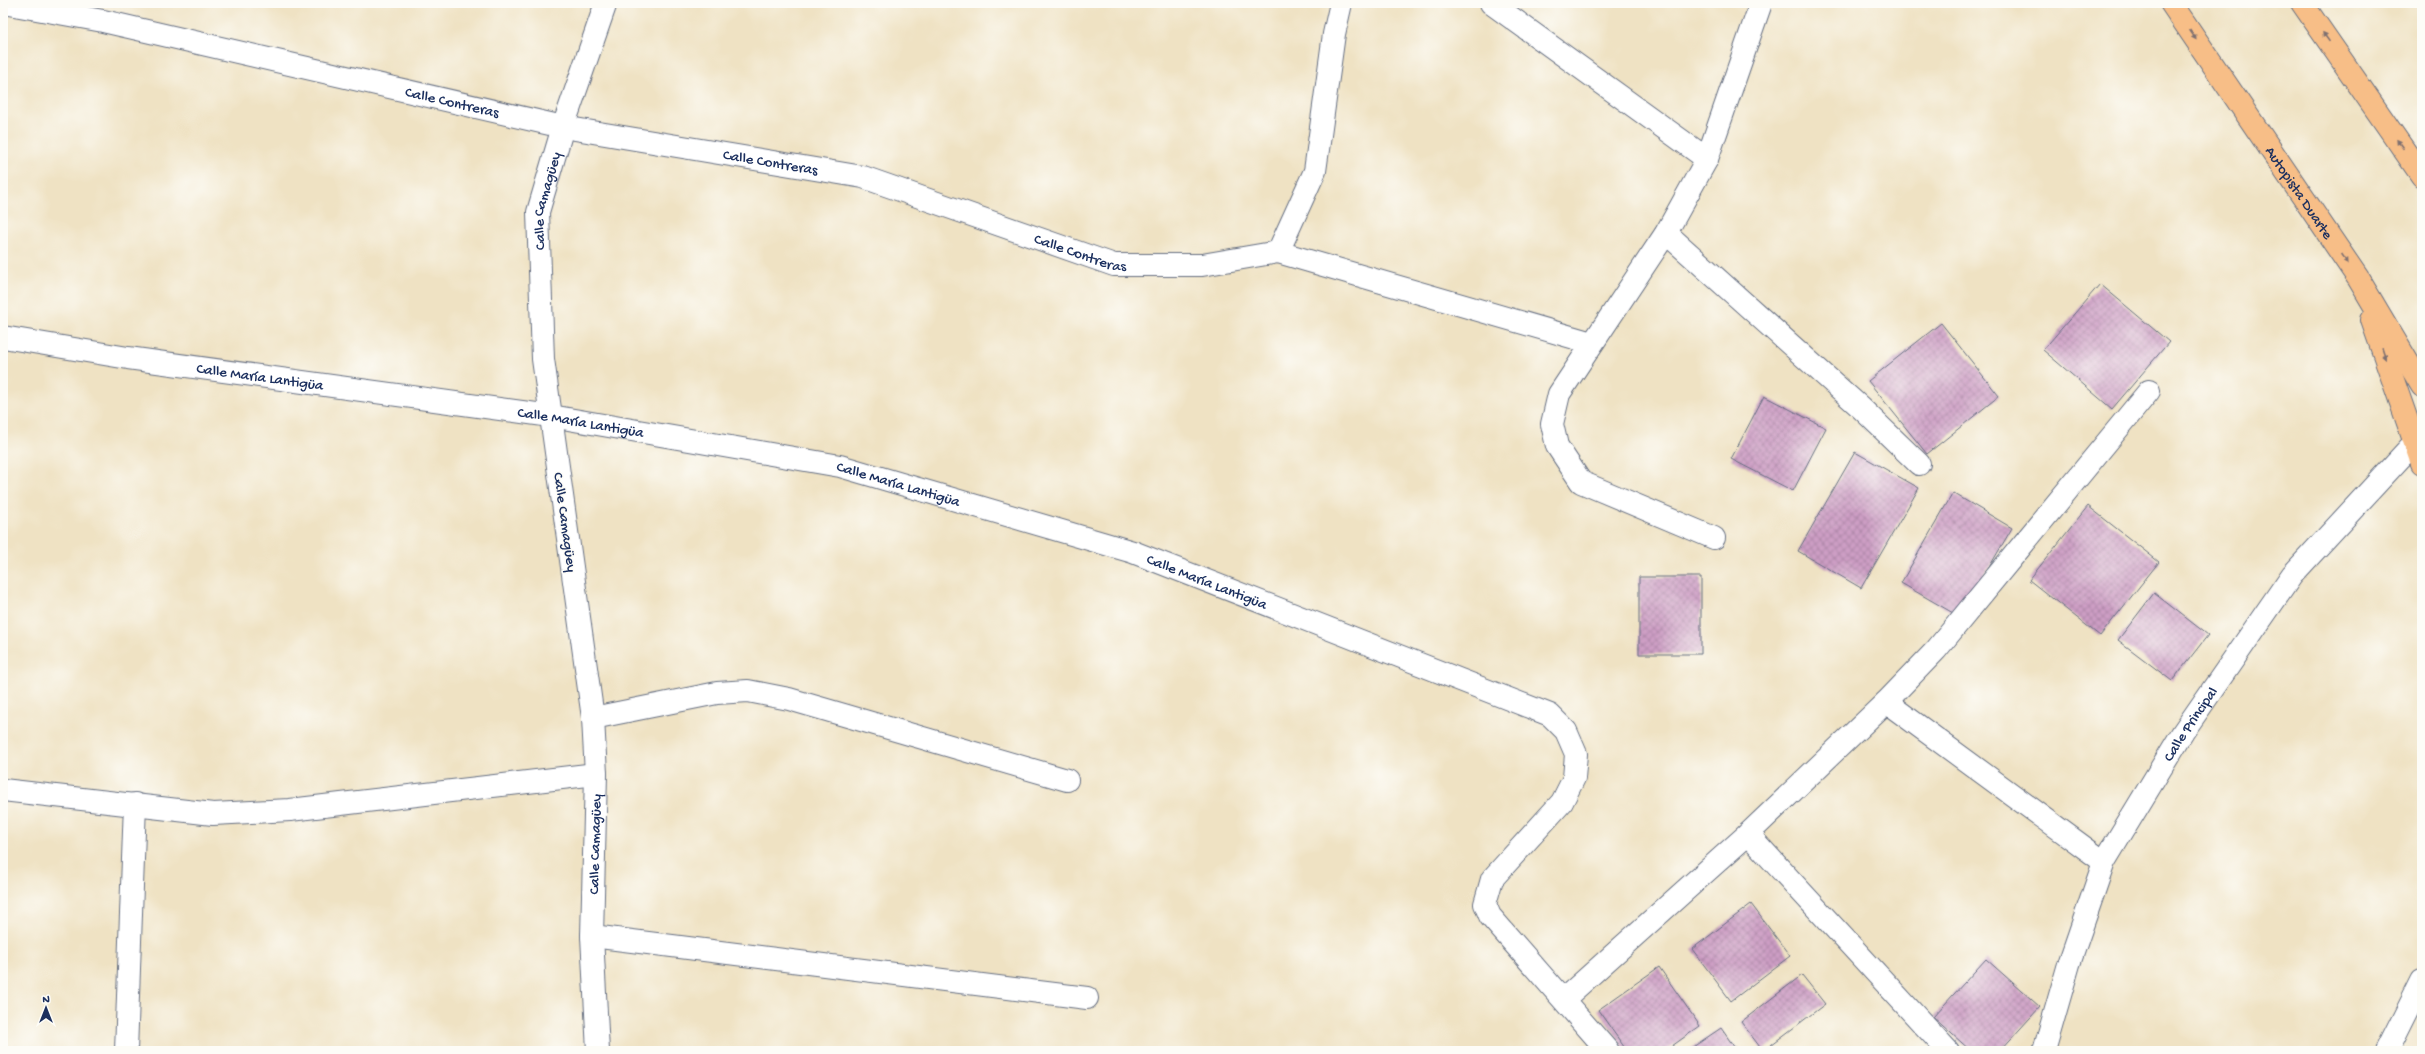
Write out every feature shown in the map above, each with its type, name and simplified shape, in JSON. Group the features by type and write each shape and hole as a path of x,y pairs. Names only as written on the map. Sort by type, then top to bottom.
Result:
{"highway":[{"name":"Autopista Duarte","path":"2171,3 2358,278 2422,386"},
{"path":"2302,3 2422,176"},
{"path":"2358,278 2418,453"}],"street":[{"name":"Calle Contreras","path":"3,3 103,21 563,127 863,177 1114,265 1202,265 1278,252"},
{"name":"Calle Camagüey","path":"598,1051 592,936 596,774 593,718 543,359 538,212 563,127 606,3"},
{"path":"1342,3 1334,34 1315,171 1278,252 1592,343"},
{"path":"1491,3 1707,159"},
{"path":"1714,538 1581,482 1557,446 1552,424 1559,394 1666,233 1707,159 1761,3"},
{"path":"1666,233 1859,406 1919,464"},
{"name":"Calle María Lantigüa","path":"3,337 128,358 551,416 840,466 1133,552 1550,715 1566,731 1576,754 1574,778 1562,802 1492,879 1487,892 1485,904 1490,916 1564,999"},
{"path":"1608,1051 1564,999 1748,834 1886,702 1936,650 2149,391"},
{"name":"Calle Principal","path":"2044,1051 2069,964 2104,862 2183,732 2292,575 2418,453"},
{"path":"593,718 717,692 748,691 789,699 1067,780"},
{"path":"1886,702 2104,862"},
{"path":"3,790 213,814 290,810 596,774"},
{"path":"126,1051 135,804"},
{"path":"1748,834 1948,1051"},
{"path":"592,936 1087,998"},
{"path":"2386,1051 2422,981"}],"building":[{"path":"2100,284 2169,342 2112,409 2043,350"},
{"path":"1941,323 1999,396 1927,454 1868,381"},
{"path":"1764,396 1826,428 1793,491 1731,459"},
{"path":"1855,452 1919,488 1861,588 1798,551"},
{"path":"1953,493 2012,528 1960,617 1901,583"},
{"path":"2088,506 2159,562 2100,636 2029,580"},
{"path":"1639,577 1701,577 1701,654 1639,654"},
{"path":"2154,593 2208,635 2172,681 2118,640"},
{"path":"1751,904 1790,956 1731,1001 1692,949"},
{"path":"1986,959 2040,1007 2000,1051 1971,1051 1933,1017"},
{"path":"1659,967 1700,1026 1665,1051 1627,1051 1598,1010"},
{"path":"1802,975 1825,1004 1763,1051 1741,1022"},
{"path":"1721,1028 1737,1051 1687,1051"}]}
